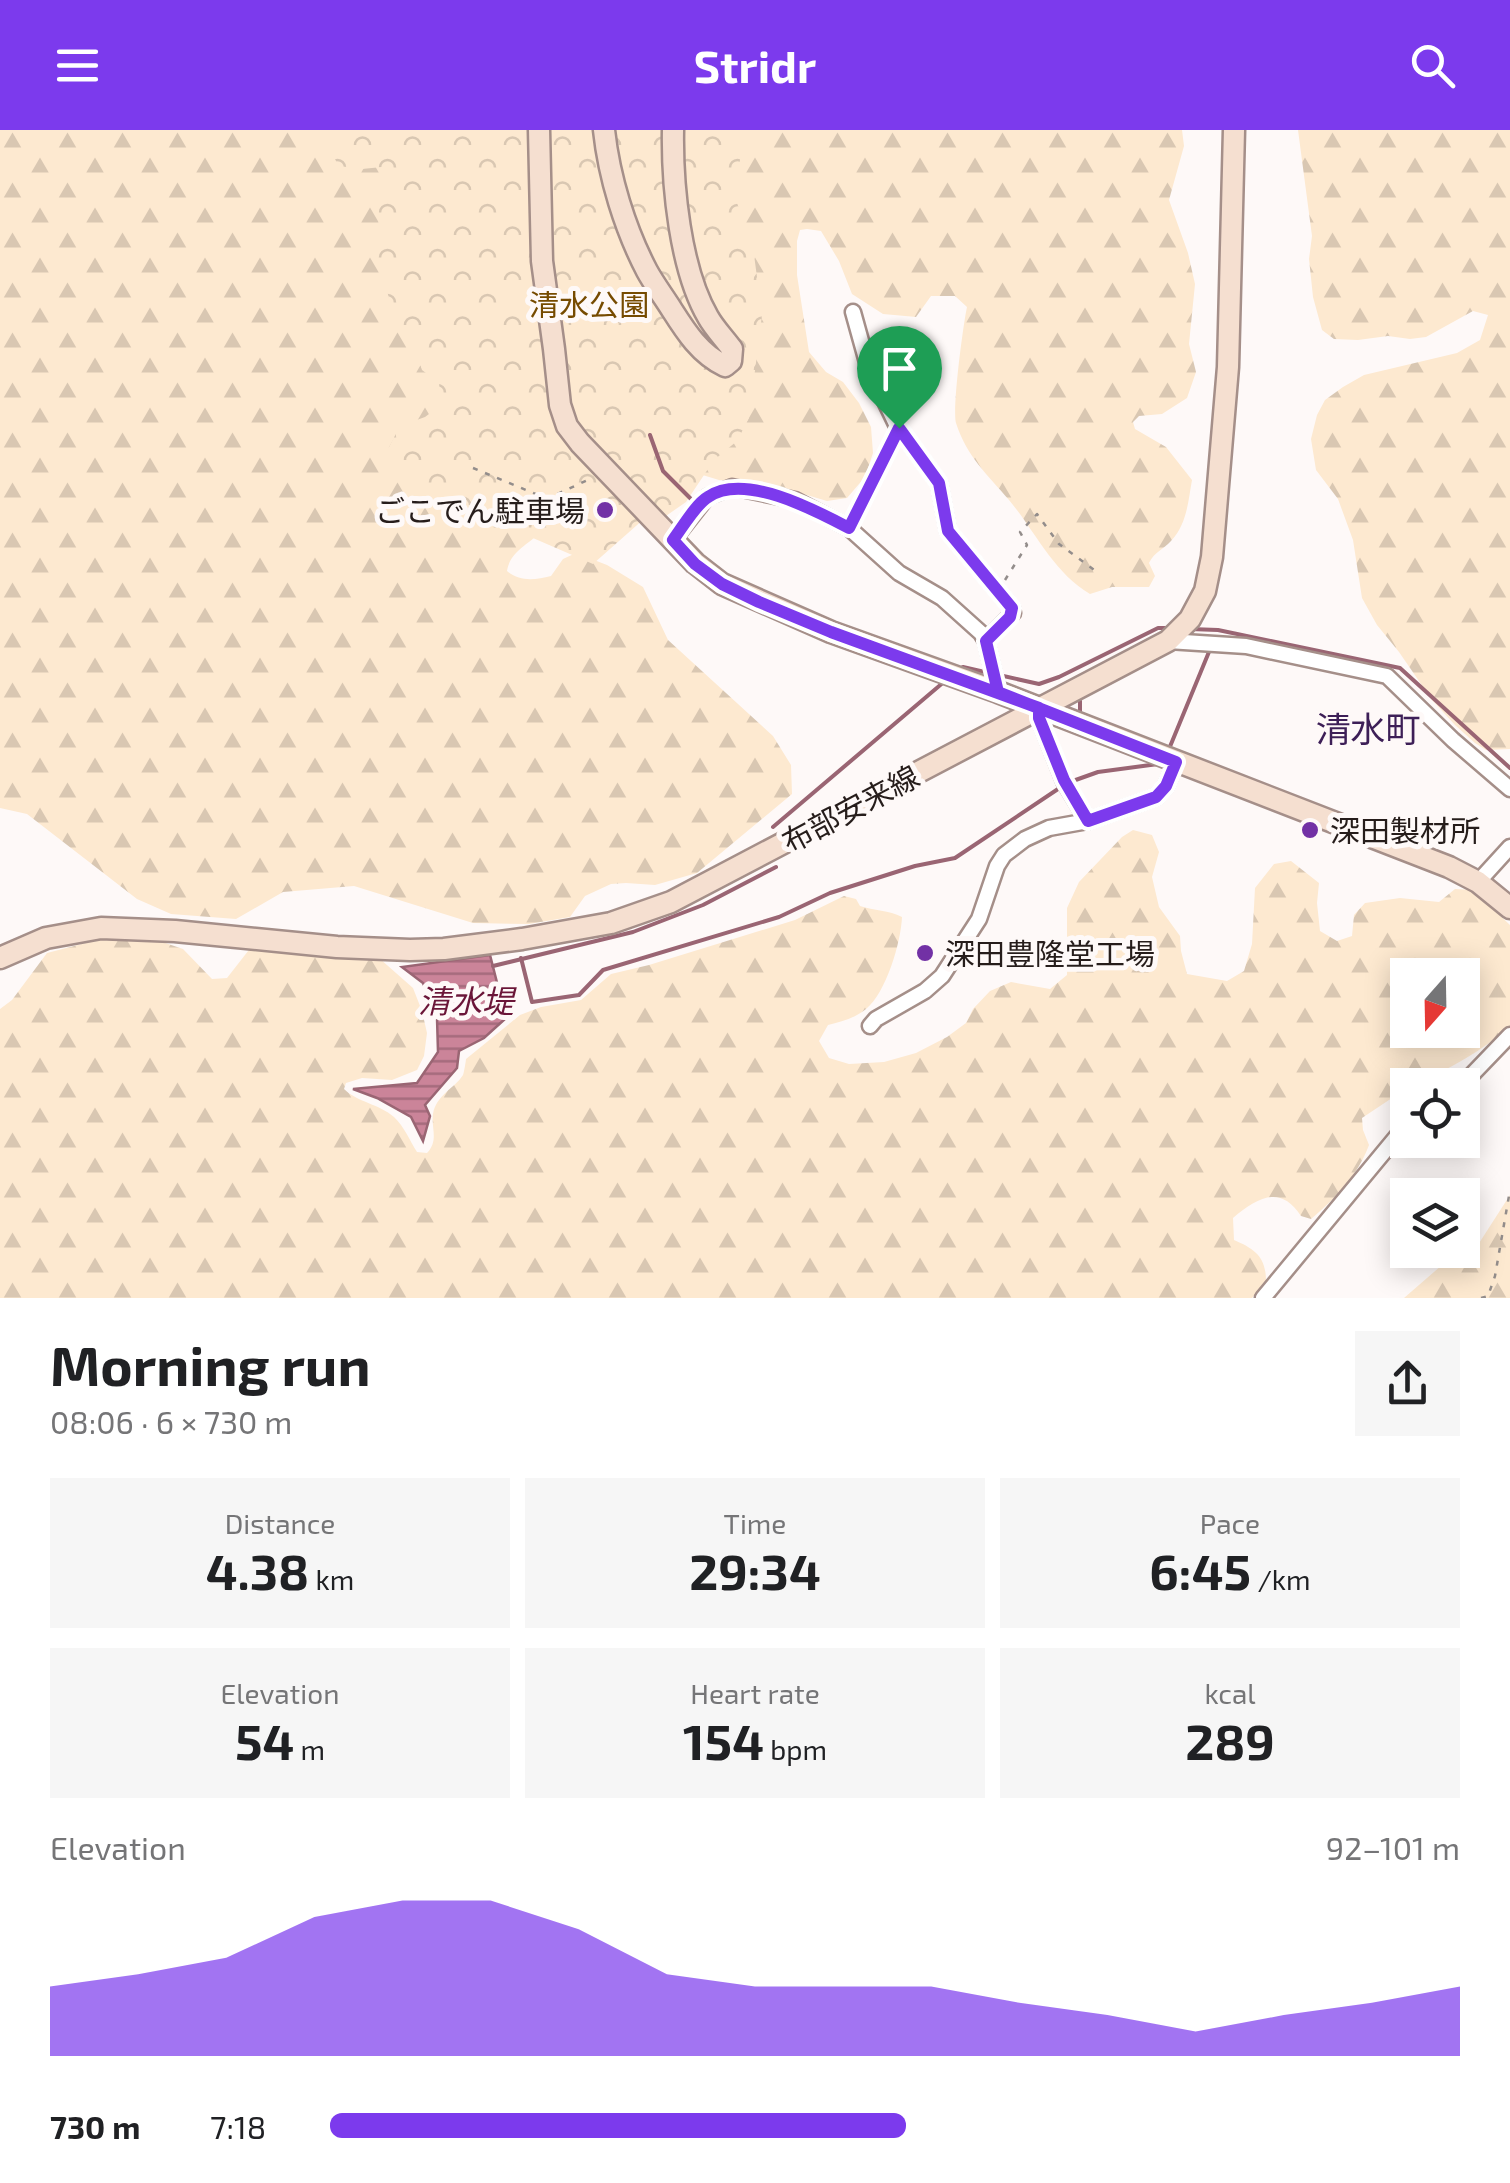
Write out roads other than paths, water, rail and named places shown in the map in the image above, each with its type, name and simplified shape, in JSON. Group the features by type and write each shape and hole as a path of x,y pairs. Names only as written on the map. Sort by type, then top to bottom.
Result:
{"main road":[{"path":"540,130 542,261 560,405 568,426 607,472 695,564 722,584 831,632 998,692 1449,868 1478,882 1510,908"},
{"path":"604,130 620,200 648,273 699,347 724,366 731,360 732,349 708,319 692,284 672,170 673,130"},
{"name":"布部安来線","path":"0,958 46,938 101,928 410,950 522,939 611,923 671,902 1168,641 1190,619 1206,591 1212,557 1228,367 1234,130"}],"street":[{"path":"854,312 868,366 899,428 939,483 948,531 1012,608 1013,613 986,641"},
{"path":"673,540 707,497 732,487 795,500 849,528 899,573 942,598 981,633 998,692"},
{"path":"1168,641 1246,646 1387,676 1510,789"},
{"path":"1039,708 1039,718 1064,780 1088,821"},
{"path":"870,1026 942,976 984,910 1004,855 1049,828 1088,821 1156,797 1166,786 1176,762"},
{"path":"1478,882 1510,847"},
{"path":"1478,1068 1510,1035"},
{"path":"1263,1298 1390,1144"}],"water":[{"name":"清水堤","path":"490,955 506,1018 484,1038 459,1051 457,1068 425,1105 430,1116 423,1141 411,1117 353,1089 417,1083 438,1052 437,1018 423,983 402,967"}],"waterway":[{"path":"650,435 663,471 692,500 690,511"},
{"path":"999,675 1039,684 1158,628 1170,628"},
{"path":"1190,629 1218,630 1400,668 1510,768"},
{"path":"1169,749 1211,647"},
{"path":"960,669 989,673"},
{"path":"773,827 945,681"},
{"path":"1080,701 1080,715"},
{"path":"1070,782 1098,772 1158,764"},
{"path":"521,958 532,1002 579,995 603,970 779,917 830,893 915,866 955,858 1061,787"},
{"path":"493,966 633,932 703,905 776,867"}],"place":[{"name":"ごこでん駐車場","path":"605,510"},
{"name":"深田製材所","path":"1310,830"},
{"name":"深田豊隆堂工場","path":"925,953"}],"district":[{"name":"清水町","path":"1368,728"}],"park label":[{"name":"清水公園","path":"589,304"}]}
